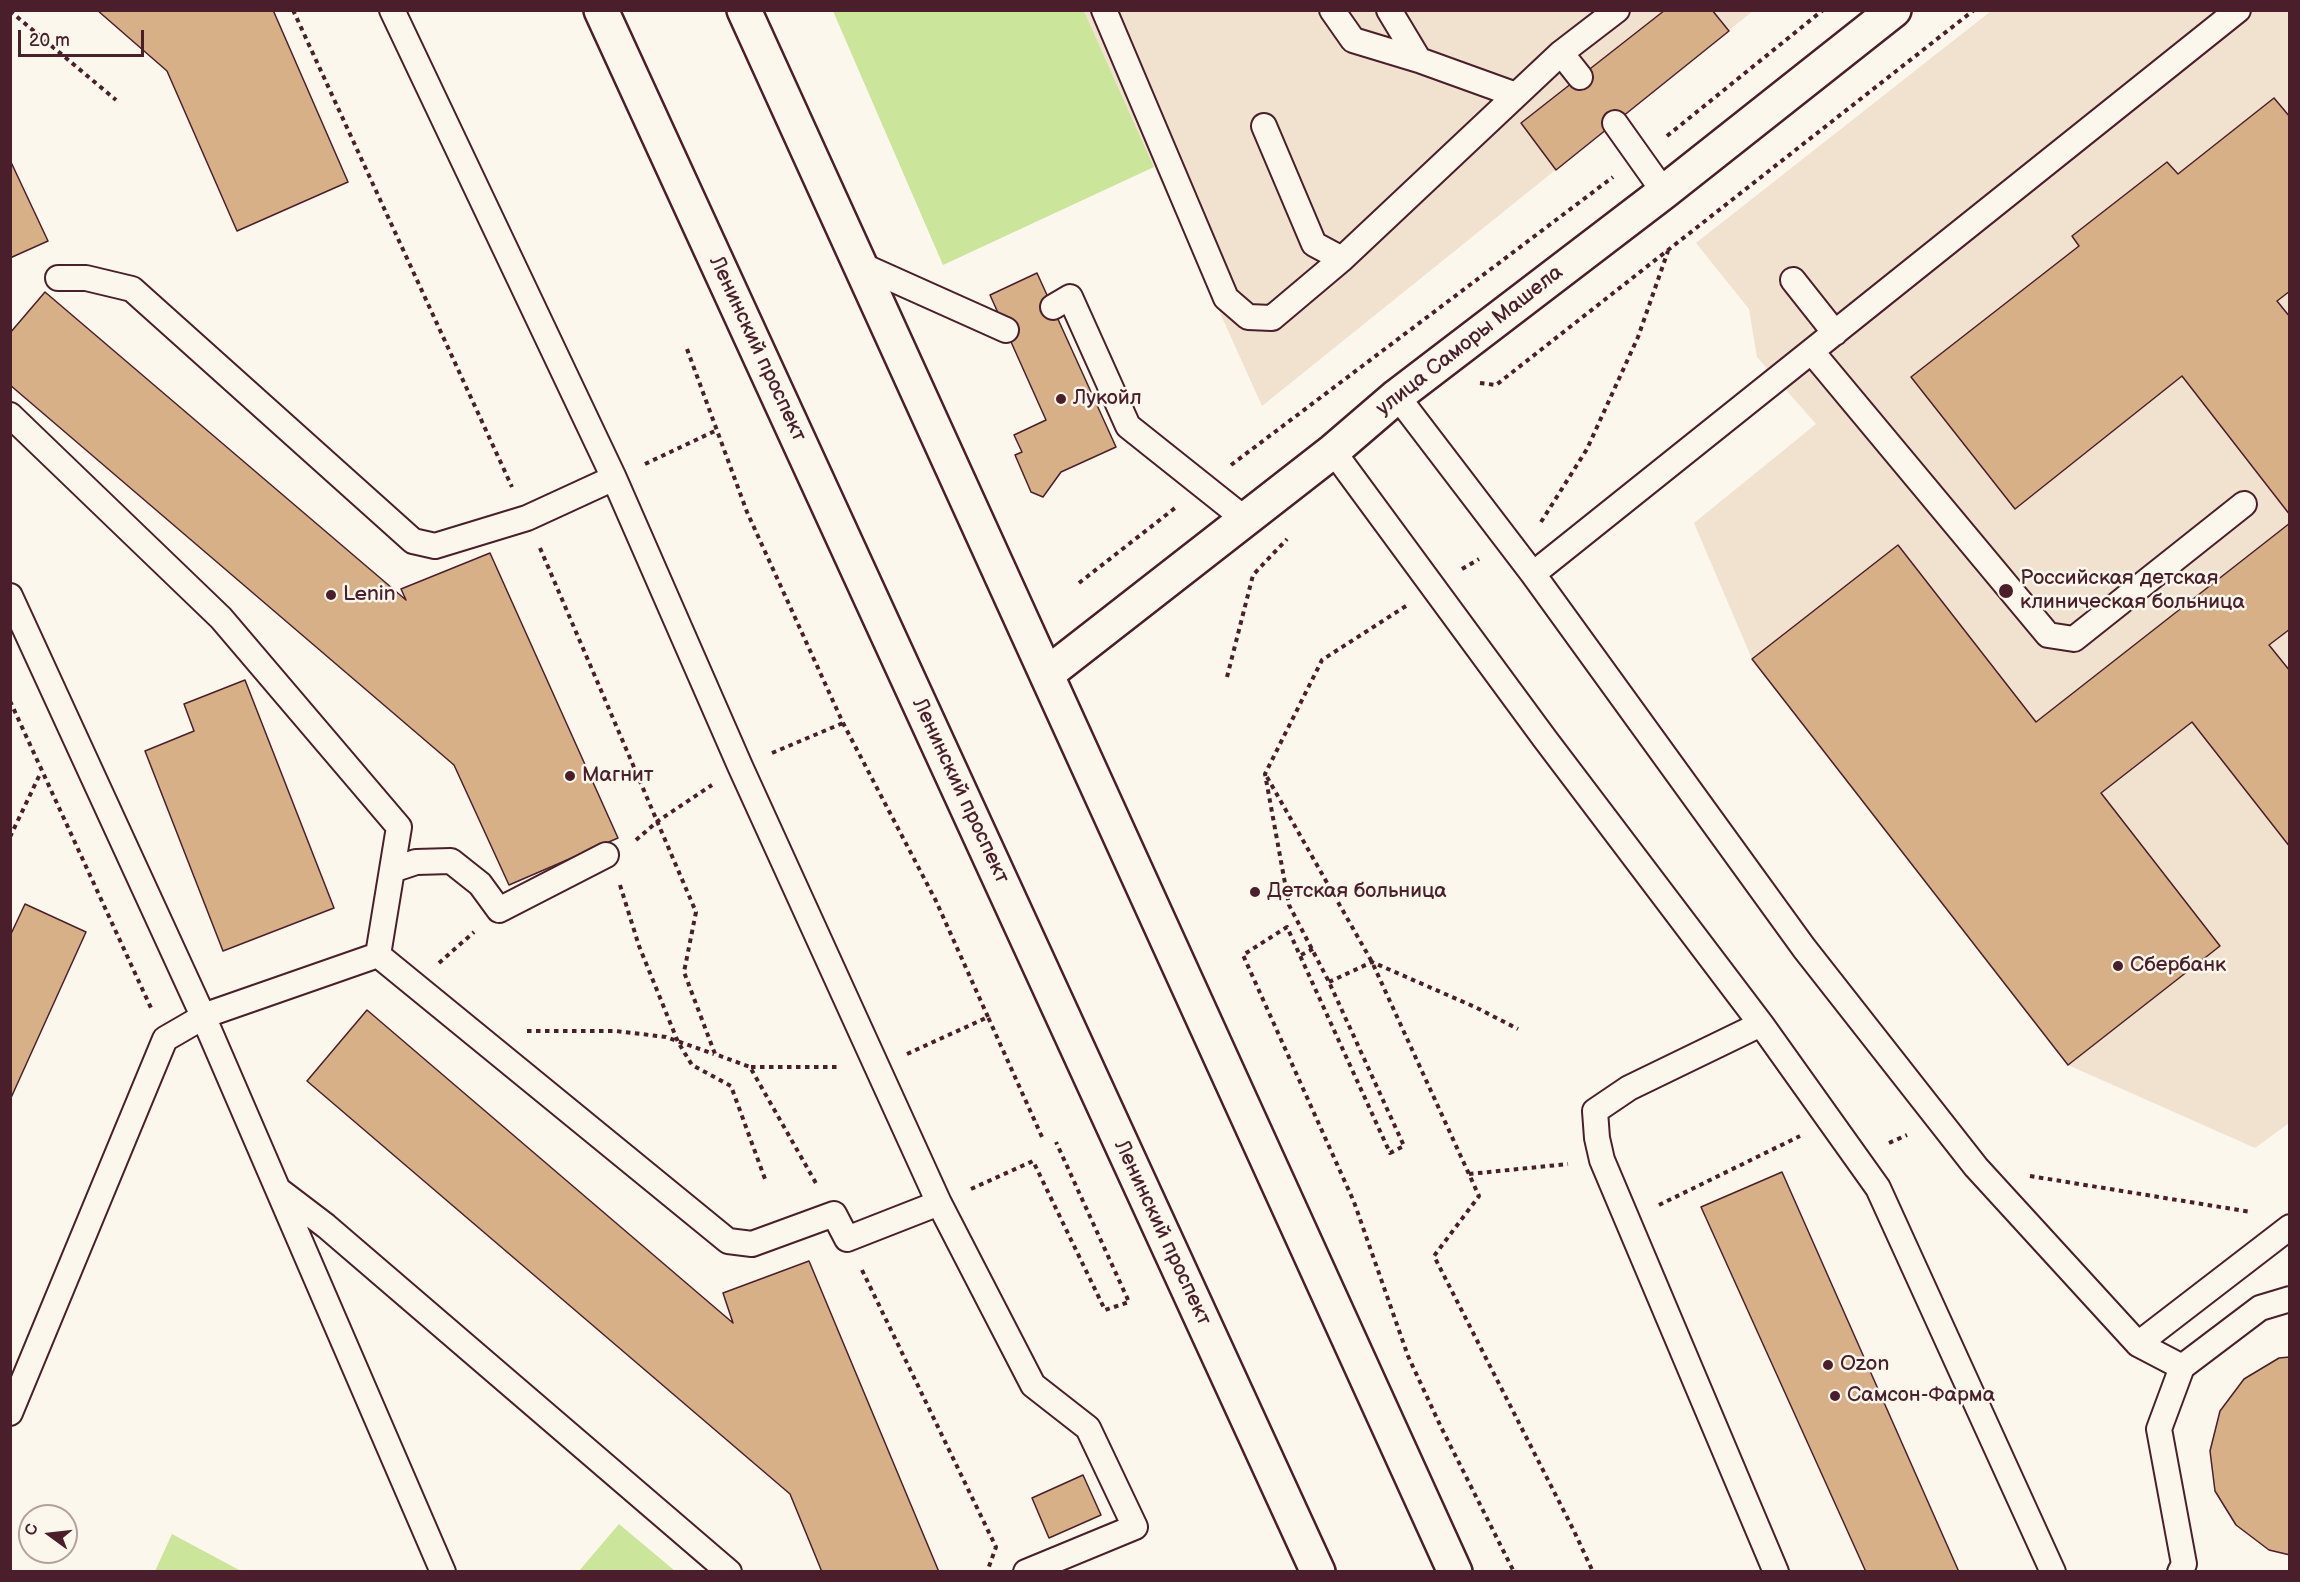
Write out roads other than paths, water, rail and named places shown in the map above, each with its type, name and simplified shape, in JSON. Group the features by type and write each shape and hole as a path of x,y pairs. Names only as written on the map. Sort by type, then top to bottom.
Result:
{"main road":[{"name":"Ленинский проспект","path":"602,10 1318,1572"},
{"path":"744,10 1455,1572"},
{"name":"улица Саморы Машела","path":"1047,674 1333,451 1397,396 1664,192 1894,10"}],"lane":[{"path":"392,10 614,478 745,777 939,1203 1033,1385 1088,1428 1135,1527 1026,1572"},
{"path":"1104,10 1226,298 1248,317 1272,318 1342,259 1561,53 1617,10"},
{"path":"1332,10 1353,40 1419,60 1516,95"},
{"path":"1389,10 1419,60"},
{"path":"1533,574 2238,10"},
{"path":"1561,53 1580,77"},
{"path":"1615,123 1664,192"},
{"path":"1264,126 1314,244 1342,259"},
{"path":"861,265 1006,330"},
{"path":"58,278 86,278 132,289 413,541 435,546 527,518 614,478"},
{"path":"1793,280 1835,333"},
{"path":"1053,307 1070,297 1128,426 1246,520"},
{"path":"1812,352 2048,635 2074,639 2244,504"},
{"path":"1397,396 1533,574 1804,948 1976,1167 2138,1344 2182,1367"},
{"path":"10,415 221,618 399,827 378,955"},
{"path":"1333,451 1545,739 1761,1024 1878,1188 2053,1572"},
{"path":"10,596 203,1017 443,1572"},
{"path":"392,870 416,862 451,861 480,884 499,910 606,855"},
{"path":"378,955 728,1241 752,1244 834,1214 847,1239 939,1203"},
{"path":"10,1413 165,1038 203,1017 378,955"},
{"path":"1761,1024 1629,1088 1595,1111 1597,1138 1602,1160 1776,1572"},
{"path":"278,1190 326,1226 729,1572"},
{"path":"2138,1344 2289,1227"},
{"path":"2186,1569 2159,1429 2182,1367 2260,1308 2289,1299"}],"place":[{"name":"Лукойл","path":"1061,399"},
{"name":"Российская детская клиническая больница","path":"2006,591"},
{"name":"Lenin","path":"331,595"},
{"name":"Магнит","path":"570,776"},
{"name":"Детская больница","path":"1255,892"},
{"name":"Сбербанк","path":"2118,966"},
{"name":"Ozon","path":"1828,1365"},
{"name":"Самсон-Фарма","path":"1835,1396"}]}
